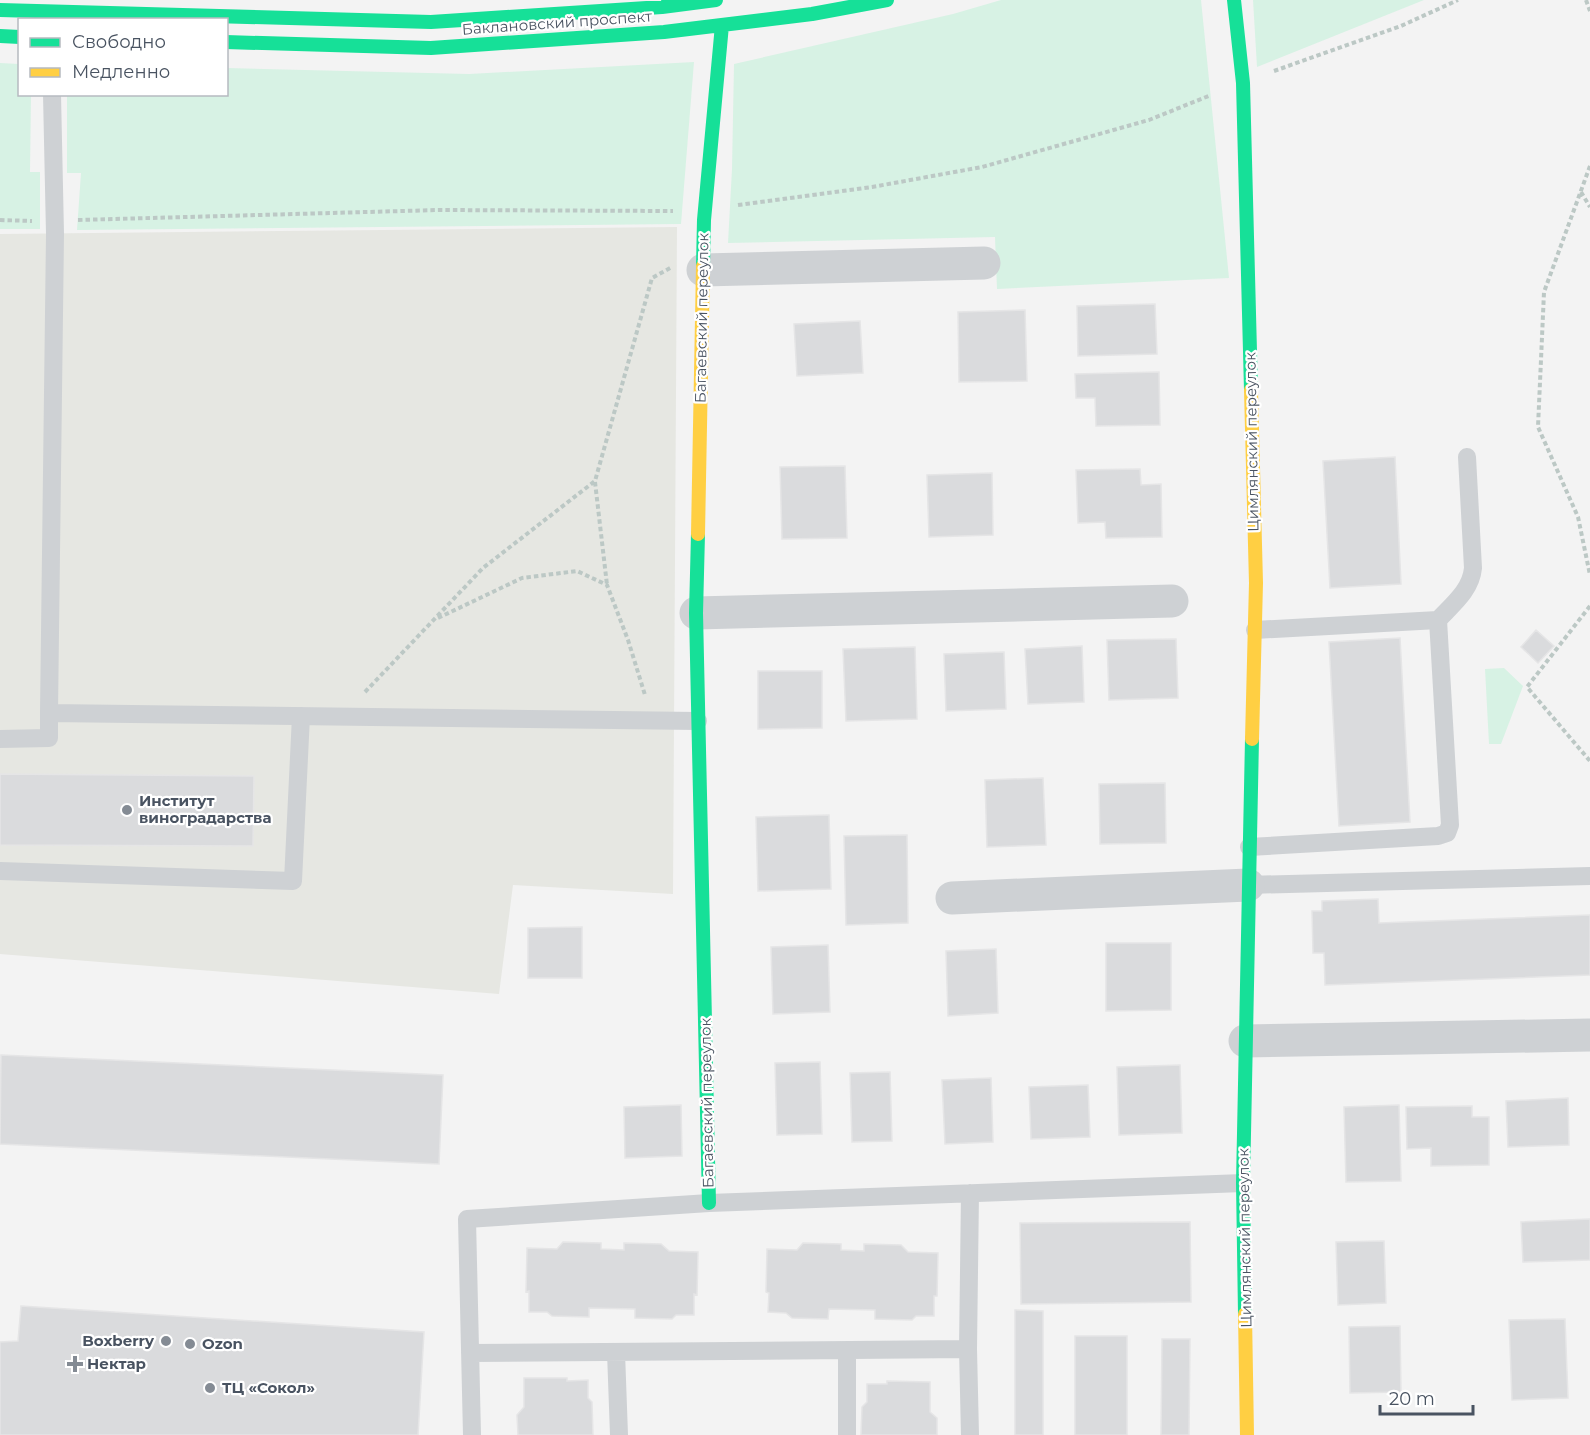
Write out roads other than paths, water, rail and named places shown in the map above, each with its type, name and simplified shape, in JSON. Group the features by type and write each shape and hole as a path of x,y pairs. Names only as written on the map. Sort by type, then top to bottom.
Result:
{"street":[{"name":"Баклановский проспект","path":"0,10 431,22 662,7 716,0"},
{"name":"Баклановский проспект","path":"228,42 431,48 664,32 812,14 887,0"},
{"name":"Цимлянский переулок","path":"1234,0 1243,82 1256,583 1243,1183 1247,1435"},
{"name":"Багаевский переулок","path":"709,1203 690,267 704,220 723,25"},
{"path":"0,36 18,37"},
{"path":"690,267 984,263"},
{"path":"696,613 1172,601"},
{"path":"952,898 1248,885"},
{"path":"1245,1041 1590,1035"}],"lane":[{"path":"0,739 49,738 55,234 52,96"},
{"path":"1255,630 1438,620 1466,590 1472,580 1467,457"},
{"path":"1249,847 1438,836 1447,833 1450,825 1438,620"},
{"path":"49,713 698,721"},
{"path":"0,870 292,881 302,716"},
{"path":"1248,885 1590,876"},
{"name":"Багаевский переулок","path":"709,1203 1243,1183"},
{"path":"970,1193 968,1349 970,1435"},
{"path":"472,1435 467,1219 709,1203"},
{"path":"470,1353 968,1349"},
{"path":"847,1350 848,1435"},
{"path":"616,1352 619,1435"}],"place":[{"name":"Институт виноградарства","path":"127,810"},
{"name":"Boxberry","path":"166,1341"},
{"name":"Ozon","path":"190,1344"},
{"name":"Нектар","path":"75,1364"},
{"name":"ТЦ «Сокол»","path":"210,1388"}]}
